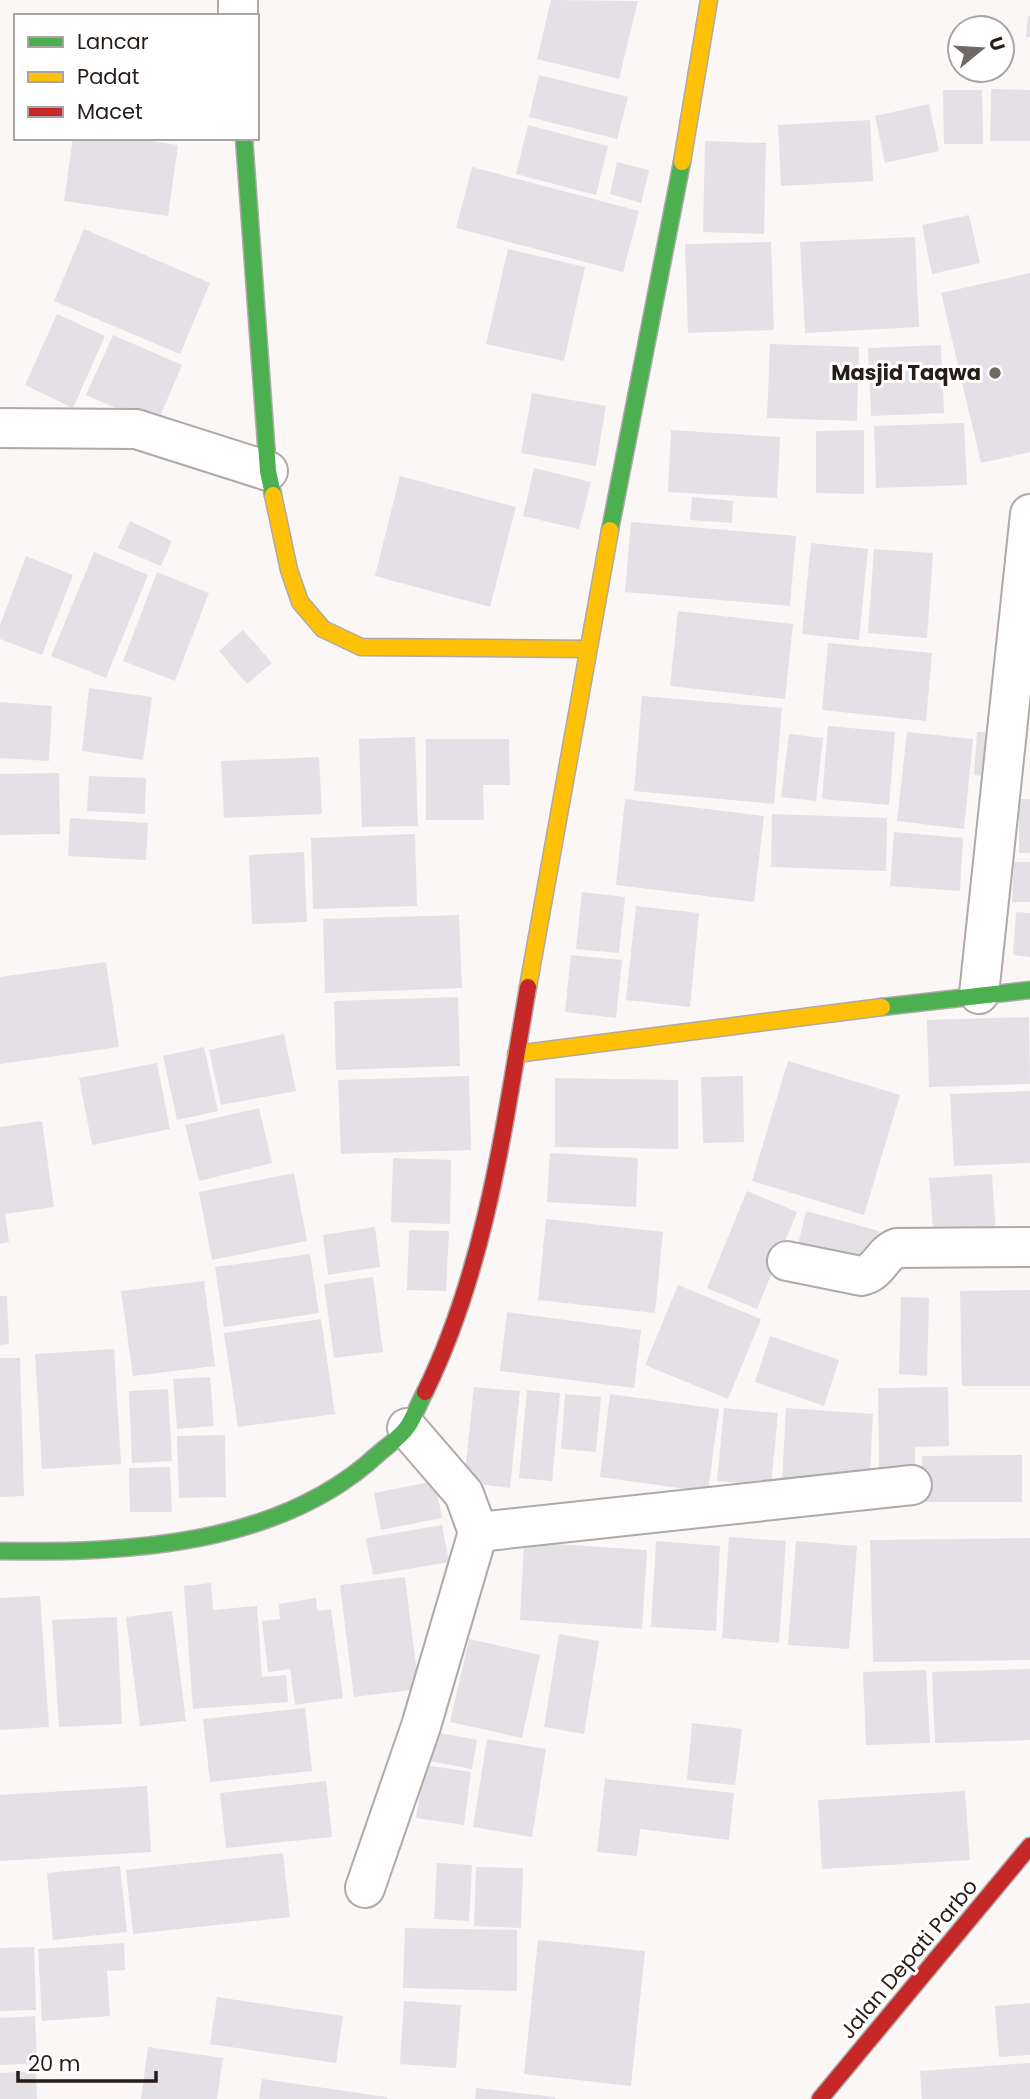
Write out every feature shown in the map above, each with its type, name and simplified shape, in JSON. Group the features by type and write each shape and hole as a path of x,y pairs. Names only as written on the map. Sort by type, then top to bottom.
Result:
{"street":[{"path":"0,1551 53,1552 179,1543 285,1514 352,1478 407,1428 449,1343 489,1213 586,649 683,158 709,0"},
{"path":"244,140 268,471 289,570 300,602 323,629 360,647 586,649"},
{"path":"0,428 136,429 268,471"},
{"path":"979,994 1030,514"},
{"path":"516,1054 979,994 1030,990"},
{"path":"787,1261 861,1276 875,1270 887,1254 897,1248 1030,1247"},
{"path":"365,1888 421,1727 478,1532 464,1494 407,1428"},
{"path":"478,1532 912,1485"},
{"name":"Jalan Depati Parbo","path":"820,2099 1030,1846"}],"building":[{"path":"551,0 638,1 619,79 537,59"},
{"path":"1028,16 1030,37 1026,37"},
{"path":"539,75 628,97 617,139 529,117"},
{"path":"991,89 1030,90 1030,141 990,141"},
{"path":"943,90 982,90 983,144 944,144"},
{"path":"929,104 939,151 885,163 875,116"},
{"path":"870,120 873,181 781,186 778,125"},
{"path":"528,125 608,146 596,195 516,174"},
{"path":"73,140 144,140 178,145 168,216 64,201"},
{"path":"705,141 766,143 764,234 703,232"},
{"path":"617,162 649,170 641,203 610,194"},
{"path":"472,167 639,211 623,272 456,228"},
{"path":"969,215 980,263 932,274 922,225"},
{"path":"84,229 210,283 180,354 54,301"},
{"path":"915,237 919,327 805,333 800,242"},
{"path":"771,242 774,330 688,333 685,244"},
{"path":"508,249 585,267 564,361 486,344"},
{"name":"Masjid Taqwa","path":"1030,273 1030,452 981,463 941,293"},
{"path":"57,314 105,336 73,408 25,385"},
{"path":"113,335 182,365 156,426 86,395"},
{"path":"770,344 859,347 857,421 767,418"},
{"path":"941,345 944,413 871,416 868,348"},
{"path":"532,393 606,406 596,466 521,453"},
{"path":"964,423 967,485 876,488 874,426"},
{"path":"671,430 780,437 777,498 668,492"},
{"path":"864,430 864,494 816,493 816,431"},
{"path":"534,468 591,482 579,529 523,516"},
{"path":"400,476 516,507 490,607 375,576"},
{"path":"692,497 733,501 732,523 690,520"},
{"path":"130,521 172,541 161,566 118,548"},
{"path":"631,522 796,536 790,606 625,592"},
{"path":"811,543 868,549 859,640 802,634"},
{"path":"874,549 933,553 927,638 868,633"},
{"path":"94,552 148,575 106,678 51,656"},
{"path":"26,556 73,575 42,655 0,639 0,625"},
{"path":"157,572 209,593 175,681 123,661"},
{"path":"678,611 793,624 785,699 670,686"},
{"path":"243,630 272,663 247,684 219,651"},
{"path":"828,643 932,653 926,721 822,710"},
{"path":"89,688 152,697 143,760 82,751"},
{"path":"642,696 782,708 774,804 634,791"},
{"path":"0,702 52,706 49,761 0,758"},
{"path":"828,726 895,732 889,805 822,799"},
{"path":"907,732 973,739 964,829 897,821"},
{"path":"977,732 996,733 993,777 974,775"},
{"path":"789,734 823,738 816,801 781,797"},
{"path":"415,737 418,826 362,827 359,739"},
{"path":"426,739 509,739 510,785 483,785 484,820 426,820"},
{"path":"319,757 322,814 224,818 221,761"},
{"path":"59,773 60,834 0,835 0,774"},
{"path":"89,776 146,778 145,814 87,811"},
{"path":"625,799 764,816 754,902 616,885"},
{"path":"1019,799 1030,799 1030,853 1019,853"},
{"path":"772,814 887,818 886,871 771,867"},
{"path":"70,818 148,823 146,860 68,856"},
{"path":"894,832 963,838 960,891 890,886"},
{"path":"415,834 417,906 313,909 311,838"},
{"path":"304,852 307,922 252,924 249,855"},
{"path":"1014,862 1030,862 1030,902 1012,902"},
{"path":"582,892 625,897 619,953 576,949"},
{"path":"636,906 699,913 690,1007 626,1000"},
{"path":"1016,912 1030,913 1030,957 1013,955"},
{"path":"459,915 462,988 325,993 323,919"},
{"path":"571,955 622,960 616,1018 565,1012"},
{"path":"106,962 119,1047 0,1064 0,977"},
{"path":"458,997 460,1066 336,1070 334,1001"},
{"path":"1029,1017 1030,1084 929,1087 927,1020"},
{"path":"284,1034 296,1091 221,1105 209,1050"},
{"path":"204,1047 218,1111 177,1120 163,1056"},
{"path":"788,1061 900,1095 864,1215 752,1181"},
{"path":"157,1063 170,1129 92,1145 79,1078"},
{"path":"469,1076 471,1150 341,1154 338,1080"},
{"path":"743,1076 744,1142 703,1143 701,1077"},
{"path":"555,1078 678,1080 678,1149 555,1147"},
{"path":"1030,1091 1030,1163 954,1166 950,1094"},
{"path":"259,1108 272,1163 199,1181 185,1125"},
{"path":"42,1121 54,1207 5,1214 9,1242 0,1244 0,1127"},
{"path":"550,1153 638,1158 636,1207 547,1202"},
{"path":"393,1158 451,1160 450,1224 391,1222"},
{"path":"294,1173 307,1241 212,1260 199,1192"},
{"path":"992,1174 996,1236 934,1240 929,1178"},
{"path":"747,1191 797,1212 757,1309 707,1288"},
{"path":"806,1211 879,1231 868,1272 796,1253"},
{"path":"546,1219 663,1232 655,1313 538,1300"},
{"path":"375,1227 380,1267 328,1275 323,1235"},
{"path":"409,1230 449,1231 446,1291 407,1290"},
{"path":"310,1254 319,1313 224,1327 215,1267"},
{"path":"373,1277 383,1352 334,1358 324,1284"},
{"path":"204,1281 215,1366 133,1376 121,1291"},
{"path":"678,1285 761,1319 728,1399 645,1365"},
{"path":"1030,1290 1030,1386 962,1386 960,1291"},
{"path":"0,1296 7,1296 9,1344 0,1345"},
{"path":"901,1297 929,1298 927,1376 899,1374"},
{"path":"507,1312 641,1330 634,1388 500,1371"},
{"path":"321,1319 335,1414 238,1427 224,1333"},
{"path":"770,1336 839,1360 824,1406 755,1382"},
{"path":"114,1349 121,1464 42,1469 35,1354"},
{"path":"0,1358 20,1358 24,1496 0,1497"},
{"path":"210,1377 214,1426 177,1429 173,1379"},
{"path":"474,1387 520,1391 510,1488 464,1482"},
{"path":"948,1387 949,1446 915,1447 915,1476 879,1477 878,1388"},
{"path":"168,1389 172,1461 132,1463 129,1391"},
{"path":"527,1390 560,1393 552,1481 519,1478"},
{"path":"565,1394 601,1397 596,1452 561,1449"},
{"path":"610,1394 719,1409 708,1492 600,1477"},
{"path":"724,1408 778,1413 771,1486 717,1481"},
{"path":"786,1408 873,1414 869,1488 782,1483"},
{"path":"225,1435 226,1497 179,1498 177,1436"},
{"path":"1022,1455 1022,1502 923,1502 922,1456"},
{"path":"170,1467 172,1512 130,1512 129,1468"},
{"path":"435,1481 442,1518 381,1530 374,1493"},
{"path":"442,1525 449,1562 373,1575 366,1538"},
{"path":"729,1537 786,1541 779,1643 722,1638"},
{"path":"1030,1538 1030,1660 873,1662 870,1540"},
{"path":"656,1541 720,1546 716,1631 651,1627"},
{"path":"796,1541 857,1546 849,1649 788,1645"},
{"path":"524,1542 647,1550 642,1629 520,1620"},
{"path":"405,1577 419,1689 354,1697 340,1585"},
{"path":"211,1583 213,1610 257,1606 262,1677 286,1675 288,1702 193,1709 184,1586"},
{"path":"40,1596 49,1727 0,1730 0,1598"},
{"path":"316,1598 317,1611 331,1609 343,1698 295,1705 290,1669 268,1672 262,1621 280,1619 279,1604"},
{"path":"172,1611 186,1721 140,1726 126,1617"},
{"path":"117,1617 122,1724 59,1727 52,1620"},
{"path":"559,1634 599,1641 584,1734 544,1727"},
{"path":"469,1639 540,1655 522,1738 450,1722"},
{"path":"1030,1669 1030,1740 935,1743 932,1672"},
{"path":"926,1670 930,1743 866,1745 863,1672"},
{"path":"305,1708 312,1771 210,1782 203,1719"},
{"path":"692,1723 742,1729 735,1785 687,1780"},
{"path":"429,1731 477,1740 472,1769 425,1760"},
{"path":"487,1739 546,1749 532,1837 473,1827"},
{"path":"424,1765 471,1772 464,1825 416,1818"},
{"path":"605,1779 734,1793 729,1840 640,1829 637,1856 597,1852"},
{"path":"326,1781 332,1837 226,1848 220,1793"},
{"path":"147,1786 151,1852 0,1861 0,1795"},
{"path":"965,1791 970,1860 822,1869 818,1800"},
{"path":"283,1853 290,1917 133,1934 126,1870"},
{"path":"437,1863 472,1865 469,1921 434,1919"},
{"path":"120,1866 127,1932 53,1940 47,1873"},
{"path":"476,1867 523,1868 521,1928 474,1926"},
{"path":"405,1928 517,1930 517,1991 403,1988"},
{"path":"538,1940 645,1951 631,2086 524,2074"},
{"path":"124,1943 125,1970 107,1971 110,2016 42,2021 38,1949"},
{"path":"34,1947 36,2010 0,2011 0,1948"},
{"path":"217,1997 343,2016 336,2063 210,2044"},
{"path":"404,2001 461,2005 456,2068 400,2064"},
{"path":"1030,2003 1030,2055 999,2057 995,2006"},
{"path":"35,2016 37,2063 0,2065 0,2018"},
{"path":"148,2047 223,2058 217,2099 141,2099"},
{"path":"1030,2063 1030,2099 922,2099 920,2071"},
{"path":"36,2071 37,2099 0,2099 0,2073"},
{"path":"262,2079 387,2097 387,2099 259,2099"},
{"path":"476,2088 555,2097 555,2099 475,2099"}],"traffic: fast":[{"path":"244,140 268,471 273,495"},
{"path":"610,530 682,162"},
{"path":"882,1007 1030,990"},
{"path":"0,1551 99,1550 199,1538 248,1526 294,1509 338,1485 398,1438 410,1422 425,1392"}],"traffic: slow":[{"path":"682,162 709,0"},
{"path":"273,495 289,570 300,602 323,629 361,647 586,649"},
{"path":"528,987 610,530"},
{"path":"516,1054 882,1007"}],"traffic: jam":[{"path":"425,1392 464,1295 479,1244 501,1142 528,987"},
{"path":"820,2099 1030,1846"}],"place":[{"name":"Masjid Taqwa","path":"995,373"}]}
